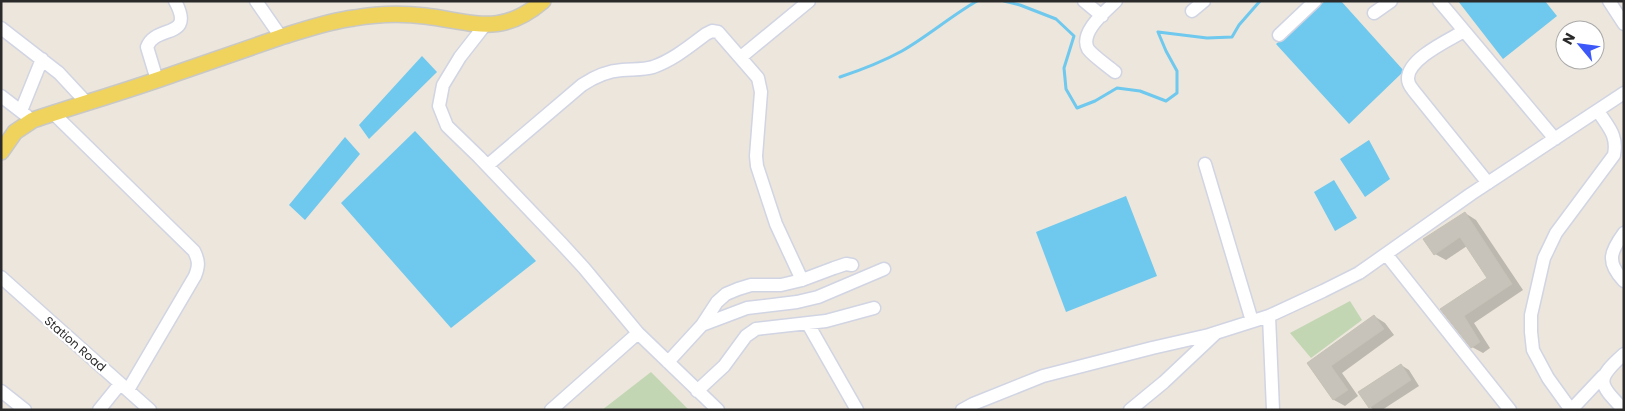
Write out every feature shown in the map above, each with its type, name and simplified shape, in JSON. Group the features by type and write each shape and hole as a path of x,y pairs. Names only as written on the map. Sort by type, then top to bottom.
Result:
{"main road":[{"path":"1,152 27,115 53,113 316,26 354,18 388,15 424,16 484,25 506,23 529,13 543,1"}],"street":[{"path":"157,80 147,47 151,39 179,26 182,21 175,1"},
{"path":"256,1 281,37"},
{"path":"741,57 809,1"},
{"path":"1084,1 1102,16"},
{"path":"1115,72 1088,49 1086,42 1087,34 1091,27 1116,1"},
{"path":"1192,11 1204,1"},
{"path":"1279,35 1315,1"},
{"path":"1374,13 1391,1"},
{"path":"1439,1 1555,139"},
{"path":"1609,1 1624,24"},
{"path":"484,25 460,57 443,85 439,106 447,126 488,165 584,268 638,333 718,410"},
{"path":"1,28 59,73 86,102"},
{"path":"488,165 582,85 604,73 655,66 675,56 706,34 712,31 718,32 741,57 758,78 761,85 757,166 776,224 802,280"},
{"path":"1464,31 1422,56 1409,72 1408,79 1413,90 1488,183"},
{"path":"1,96 27,115 42,59"},
{"path":"962,410 1042,376 1217,332 1269,316 1308,298 1358,273 1488,183 1624,93"},
{"path":"1598,111 1614,135 1616,146 1614,156 1556,233 1550,244 1544,258 1531,315 1530,332 1533,350 1548,378 1571,410 1609,367 1622,360"},
{"path":"53,113 194,252 198,259 199,267 195,276 124,387 99,410"},
{"path":"1205,164 1252,321"},
{"path":"1624,232 1616,243 1612,254 1612,264 1616,273 1624,281"},
{"path":"1386,254 1510,410"},
{"path":"668,362 702,325 717,302 726,294 751,285 781,285 802,280 846,264 852,265"},
{"path":"702,325 747,308 797,302 818,297 884,269"},
{"name":"Station Road","path":"1,277 150,410"},
{"path":"697,391 724,366 746,336 756,329 808,324 843,318 874,308"},
{"path":"1269,316 1273,410"},
{"path":"808,324 857,410"},
{"path":"1130,410 1164,382 1217,332"},
{"path":"551,410 638,333"},
{"path":"1603,376 1603,385 1607,392 1624,410"},
{"path":"1,391 25,410"}],"green space":[{"path":"1350,301 1362,320 1311,358 1290,333"},
{"path":"651,372 689,410 602,410"}],"water":[{"path":"1325,1 1341,1 1404,71 1349,124 1276,44"},
{"path":"1458,1 1545,1 1557,16 1503,59"},
{"path":"422,56 437,72 369,139 359,125"},
{"path":"415,131 536,261 451,328 341,203"},
{"path":"345,137 360,154 305,220 289,205"},
{"path":"1369,140 1390,179 1365,197 1340,159"},
{"path":"1334,180 1357,218 1335,231 1314,192"},
{"path":"1126,196 1157,276 1066,312 1036,232"}],"building":[{"path":"1465,212 1512,284 1464,316 1480,342 1471,348 1440,309 1487,278 1460,237 1434,255 1423,239"},
{"path":"1374,315 1384,329 1331,366 1348,390 1333,400 1307,363"},
{"path":"1401,364 1411,380 1369,408 1358,392"}],"waterway":[{"path":"840,77 871,66 902,51 977,1"},
{"path":"1004,1 1056,19 1074,36 1064,68 1066,89 1077,108 1095,101 1117,88 1140,91 1166,101 1177,93 1177,71 1158,32 1207,38 1232,37 1239,25 1260,1"}]}
